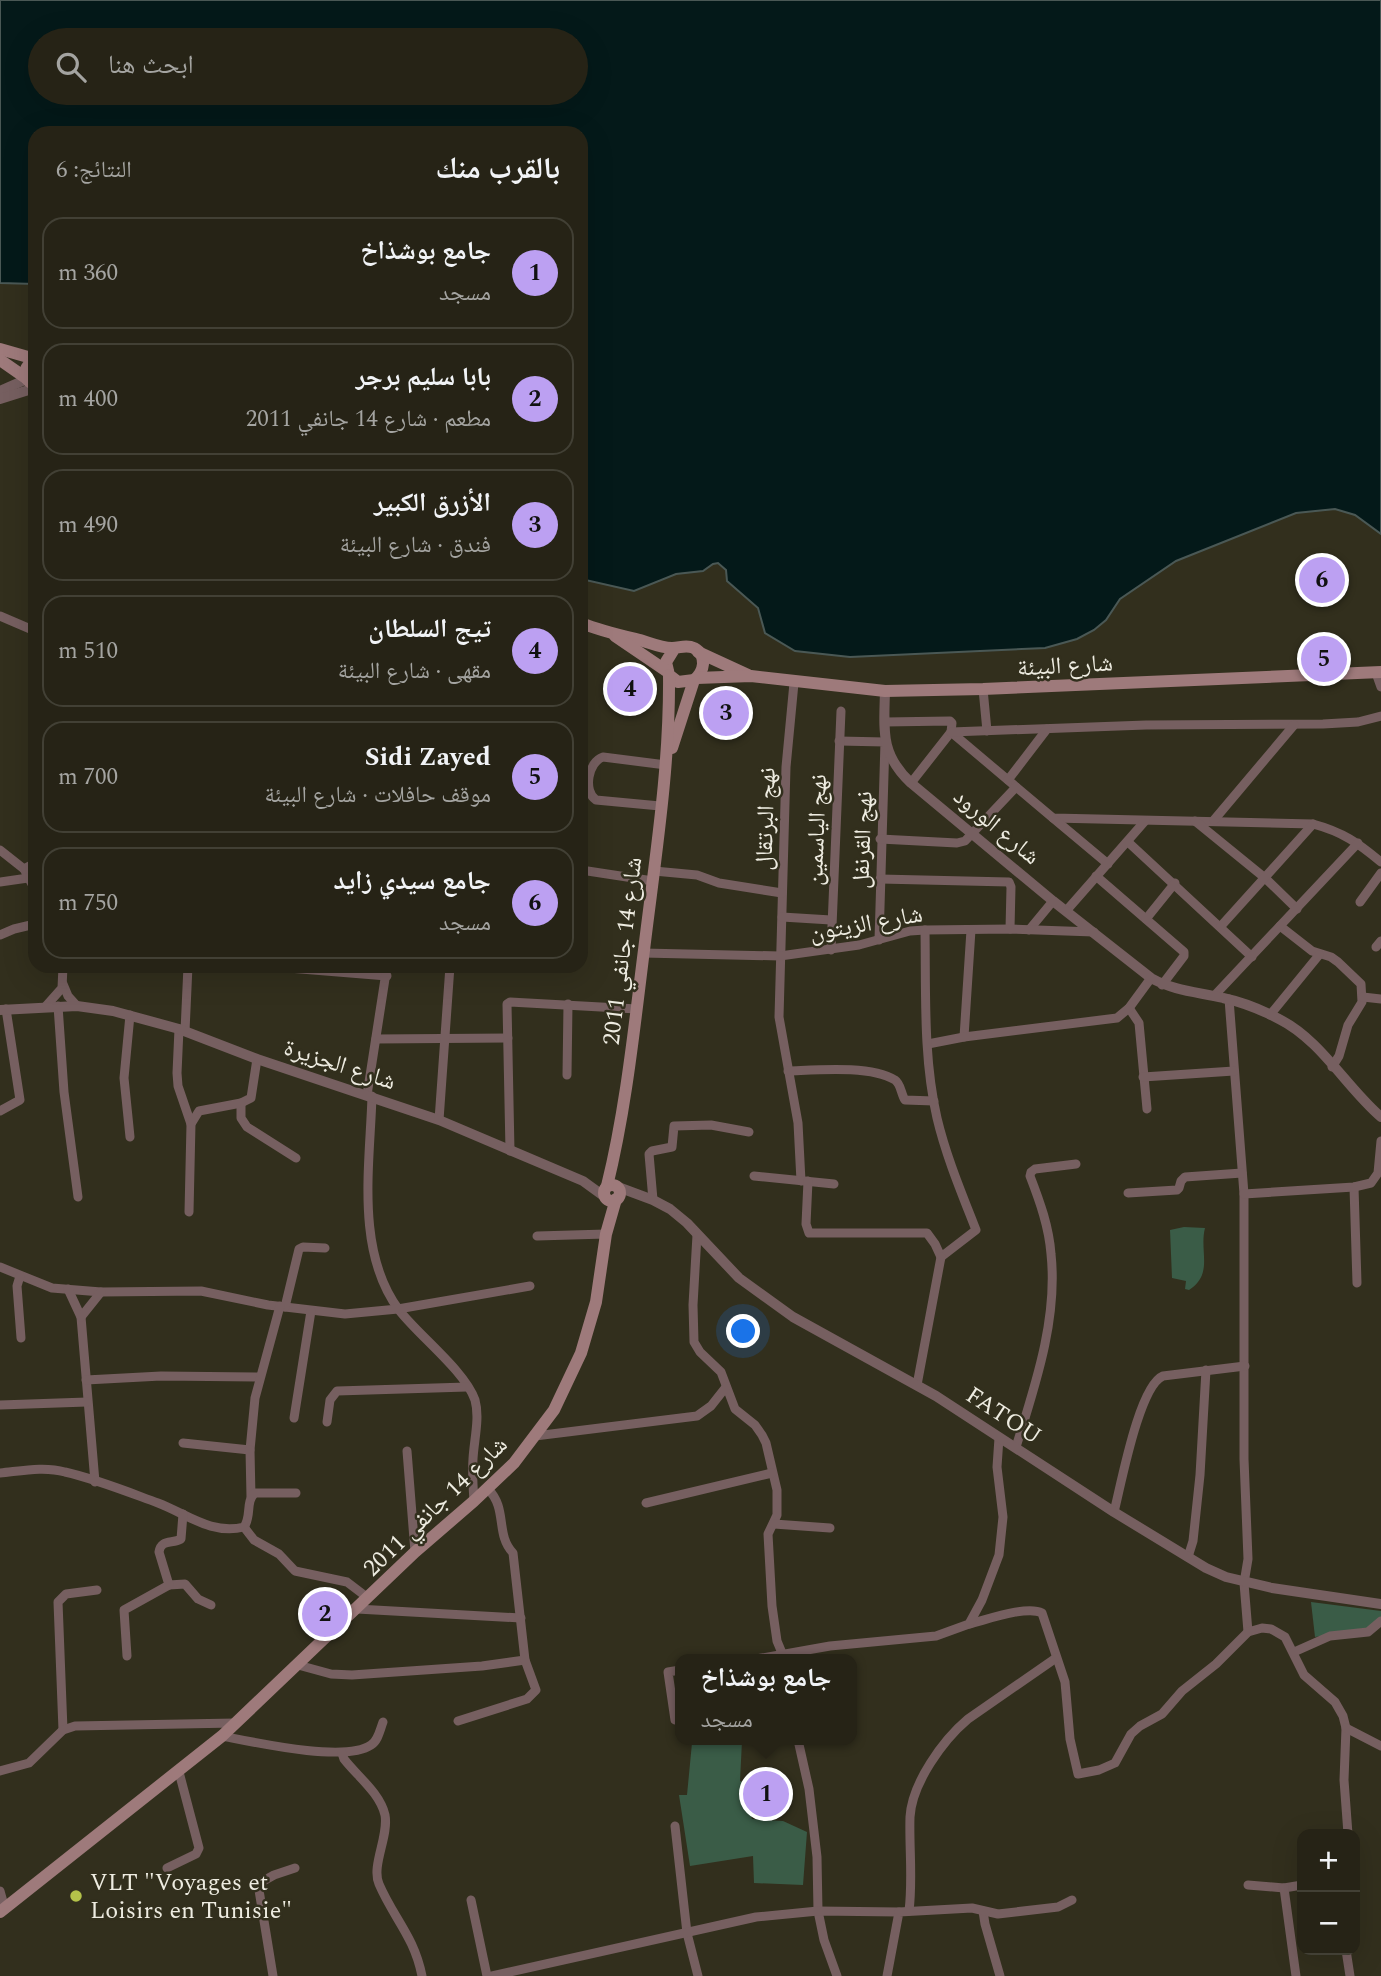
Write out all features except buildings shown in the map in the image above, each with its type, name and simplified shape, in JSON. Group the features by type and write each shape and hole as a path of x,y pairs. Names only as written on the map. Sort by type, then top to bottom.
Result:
{"main road":[{"path":"0,349 28,358"},
{"path":"0,360 28,381"},
{"path":"588,626 615,636 674,649 687,646 702,656 703,668 696,679 678,682 615,636"},
{"path":"668,674 667,657 674,649"},
{"name":"شارع البيئة","path":"698,652 751,677"},
{"name":"شارع البيئة","path":"696,679 751,677 885,691 983,690 1378,673"},
{"name":"شارع 14 جانفي 2011","path":"2,1912 222,1737 415,1552 488,1489 514,1463 554,1410 581,1353 598,1293 637,1009 666,765 668,674"},
{"name":"شارع 14 جانفي 2011","path":"666,765 696,679"}],"street":[{"path":"0,391 28,384"},
{"path":"0,399 28,385"},
{"path":"0,616 28,628"},
{"path":"1378,673 1381,687"},
{"name":"نهج البرتقال","path":"794,683 786,767 779,1017 798,1124 806,1224 809,1233 927,1233 941,1257"},
{"path":"983,690 987,731"},
{"path":"839,741 885,742 885,691"},
{"name":"نهج الياسمين","path":"831,950 841,711"},
{"path":"951,732 1146,725 1294,725 1358,722 1381,716"},
{"path":"885,722 952,723 951,732 911,783"},
{"path":"1214,820 1294,725"},
{"path":"1008,780 1046,729"},
{"path":"951,732 1108,864"},
{"name":"شارع الورود","path":"885,742 894,766 911,783 975,833 1053,901 1095,932"},
{"name":"نهج القرنفل","path":"879,940 885,742"},
{"path":"660,806 596,800 591,797 589,791 591,766 595,760 603,757 666,765"},
{"path":"880,839 957,843 965,841 1016,787"},
{"path":"1054,818 1313,824 1338,831 1381,862"},
{"path":"1066,911 1145,821"},
{"path":"1195,821 1265,878 1297,909"},
{"path":"1221,926 1313,824"},
{"path":"1128,842 1252,957"},
{"path":"1214,996 1358,843"},
{"path":"0,850 28,877"},
{"path":"588,871 653,876 697,875 719,883 782,893"},
{"path":"0,882 26,873"},
{"path":"1360,902 1381,873"},
{"path":"1096,876 1185,953 1162,985"},
{"path":"880,879 1009,882 1010,929"},
{"path":"1146,919 1174,883"},
{"path":"1029,930 1053,901"},
{"path":"782,917 831,920"},
{"path":"0,935 28,926"},
{"path":"1280,926 1319,955 1331,957 1355,975 1361,984 1363,997 1348,1025 1339,1056 1332,1067"},
{"name":"شارع الزيتون","path":"643,953 780,957 831,950 910,931 1010,929 1095,932"},
{"path":"917,1385 941,1257 976,1230 941,1132 934,1101 928,1044 925,930"},
{"path":"964,1037 971,930"},
{"path":"1095,932 1162,985 1229,999 1270,1015 1297,1032 1381,1117"},
{"path":"1270,1015 1319,955"},
{"path":"63,973 63,984 68,996 77,1006"},
{"path":"187,973 177,1073 178,1086 191,1124 189,1212"},
{"path":"387,973 370,1096 369,1220 380,1272 398,1309 467,1387 476,1406 472,1474 474,1501"},
{"path":"439,1120 449,973"},
{"path":"928,1044 1117,1018 1129,1008 1151,978"},
{"path":"46,1006 59,993 63,984"},
{"path":"1363,997 1381,999"},
{"path":"1229,999 1244,1194 1244,1472 1248,1559 1244,1583 1248,1632"},
{"path":"510,1151 507,1007 510,1002 637,1009"},
{"path":"566,1075 568,1004"},
{"path":"58,1006 64,1092 78,1197"},
{"name":"شارع الجزيرة","path":"3,1009 77,1006 130,1015 182,1030 257,1059 439,1120 611,1193"},
{"path":"1129,1008 1139,1023 1147,1109"},
{"path":"0,1111 20,1100 3,1009"},
{"path":"130,1015 124,1089 130,1137"},
{"path":"376,1039 508,1038"},
{"path":"191,1124 200,1111 241,1103 251,1098 257,1059"},
{"path":"788,1071 844,1069 873,1074 899,1083 905,1100 934,1101"},
{"path":"1143,1077 1234,1071"},
{"path":"241,1103 241,1118 247,1127 296,1158"},
{"path":"653,1200 649,1154 673,1147 674,1126 711,1125 749,1132"},
{"path":"1244,1194 1354,1187 1371,1183 1376,1178 1381,1141"},
{"path":"1016,1447 1034,1390 1044,1345 1053,1277 1046,1225 1030,1177 1031,1172 1035,1169 1076,1164"},
{"path":"1128,1193 1177,1190 1185,1177 1242,1173"},
{"path":"754,1176 834,1184"},
{"path":"1354,1187 1357,1283"},
{"name":"FATOU","path":"611,1193 653,1200 679,1215 739,1278 793,1317 917,1385 1206,1568 1244,1583 1306,1595 1381,1604"},
{"path":"537,1236 606,1234"},
{"path":"697,1235 694,1342 700,1352 717,1367 735,1409 755,1425 762,1435 772,1473 778,1505 774,1524 768,1534 772,1606 777,1641 782,1653"},
{"path":"244,1527 251,1497 250,1450 255,1398 260,1377 299,1249 325,1248"},
{"path":"0,1267 46,1286 68,1289 101,1292 201,1291 282,1307 345,1314 398,1309 530,1286"},
{"path":"20,1276 17,1286 21,1338"},
{"path":"68,1289 81,1317 95,1482"},
{"path":"81,1317 101,1292"},
{"path":"294,1418 311,1311"},
{"path":"1114,1512 1139,1413 1155,1381 1163,1376 1245,1366"},
{"path":"1188,1557 1193,1541 1200,1475 1206,1370"},
{"path":"86,1380 161,1376 260,1377"},
{"path":"327,1422 330,1400 337,1391 467,1387"},
{"path":"535,1436 697,1416 711,1406 726,1387"},
{"path":"0,1405 87,1402"},
{"path":"969,1624 982,1600 999,1555 1003,1517 997,1467 999,1438"},
{"path":"183,1444 250,1450"},
{"path":"407,1451 415,1552"},
{"path":"0,1473 56,1470 183,1514 195,1522 214,1528 244,1527"},
{"path":"646,1503 772,1473"},
{"path":"458,1721 527,1699 536,1690 525,1660 513,1553 503,1532 498,1498 488,1489"},
{"path":"251,1497 261,1492 296,1493"},
{"path":"169,1585 159,1552 160,1546 181,1539 183,1514"},
{"path":"774,1524 830,1528"},
{"path":"244,1527 254,1540 279,1554 295,1571 338,1579 357,1587 368,1598"},
{"path":"127,1656 124,1610 169,1585 185,1584 198,1600 211,1605"},
{"path":"63,1730 58,1602 66,1594 96,1590"},
{"path":"982,1600 989,1613 997,1618"},
{"path":"357,1609 521,1619"},
{"path":"805,1654 936,1636 969,1624 1033,1610 1042,1613 1067,1694 1070,1739 1079,1774 1115,1763 1131,1734 1162,1714 1182,1691 1216,1664 1248,1632 1262,1628 1271,1629 1284,1637 1304,1675 1335,1702 1343,1716 1346,1728 1344,1780 1348,1829"},
{"path":"1293,1652 1330,1636 1368,1632 1381,1621"},
{"path":"778,1654 790,1654"},
{"path":"887,1976 904,1911 911,1813 918,1788 933,1760 968,1718 1056,1658"},
{"path":"298,1665 331,1674 352,1675 482,1666 525,1660"},
{"path":"675,1671 668,1672 675,1720"},
{"path":"222,1737 287,1748 342,1753 374,1744 383,1722"},
{"path":"0,1772 29,1763 63,1730 86,1725 235,1723"},
{"path":"1346,1728 1381,1746"},
{"path":"799,1745 817,1857 818,1911 824,1940 837,1976"},
{"path":"342,1753 379,1801 384,1814 386,1828 378,1882 414,1946 422,1976"},
{"path":"167,1868 196,1854 199,1848 179,1772"},
{"path":"675,1826 687,1933 698,1976"},
{"path":"273,1976 258,1884 295,1868"},
{"path":"1248,1885 1284,1888 1297,1886"},
{"path":"1284,1888 1296,1976"},
{"path":"0,1891 2,1912"},
{"path":"471,1900 489,1976 756,1917 818,1911 943,1911 972,1908 998,1914 1058,1907 1072,1900"},
{"path":"983,1911 1000,1976"},
{"path":"1347,1955 1350,1976"}],"green space":[{"path":"1184,1227 1205,1228 1201,1277 1189,1290 1185,1289 1186,1281 1172,1278 1170,1230"},
{"path":"1311,1602 1381,1611 1381,1623 1378,1626 1315,1637"},
{"path":"692,1745 742,1745 740,1781 743,1782 752,1819 783,1821 807,1832 803,1885 754,1883 753,1856 690,1866 679,1795 687,1795"}],"shaded area":[{"path":"0,0 1381,0 1381,534 1355,515 1335,509 1296,513 1176,561 1120,599 1106,620 1094,630 1077,639 1045,648 850,657 795,651 765,633 758,608 727,581 726,570 718,563 703,571 676,574 634,591 588,581 588,126 28,126 28,284 0,283"}],"place":[{"name":"جامع سيدي زايد","path":"1322,580"},
{"name":"Sidi Zayed","path":"1324,659"},
{"name":"تيج السلطان","path":"630,689"},
{"name":"الأزرق الكبير","path":"726,713"},
{"name":"بابا سليم برجر","path":"325,1614"},
{"name":"جامع بوشذاخ","path":"766,1794"},
{"name":"VLT \"Voyages et Loisirs en Tunisie\"","path":"76,1896"}]}
